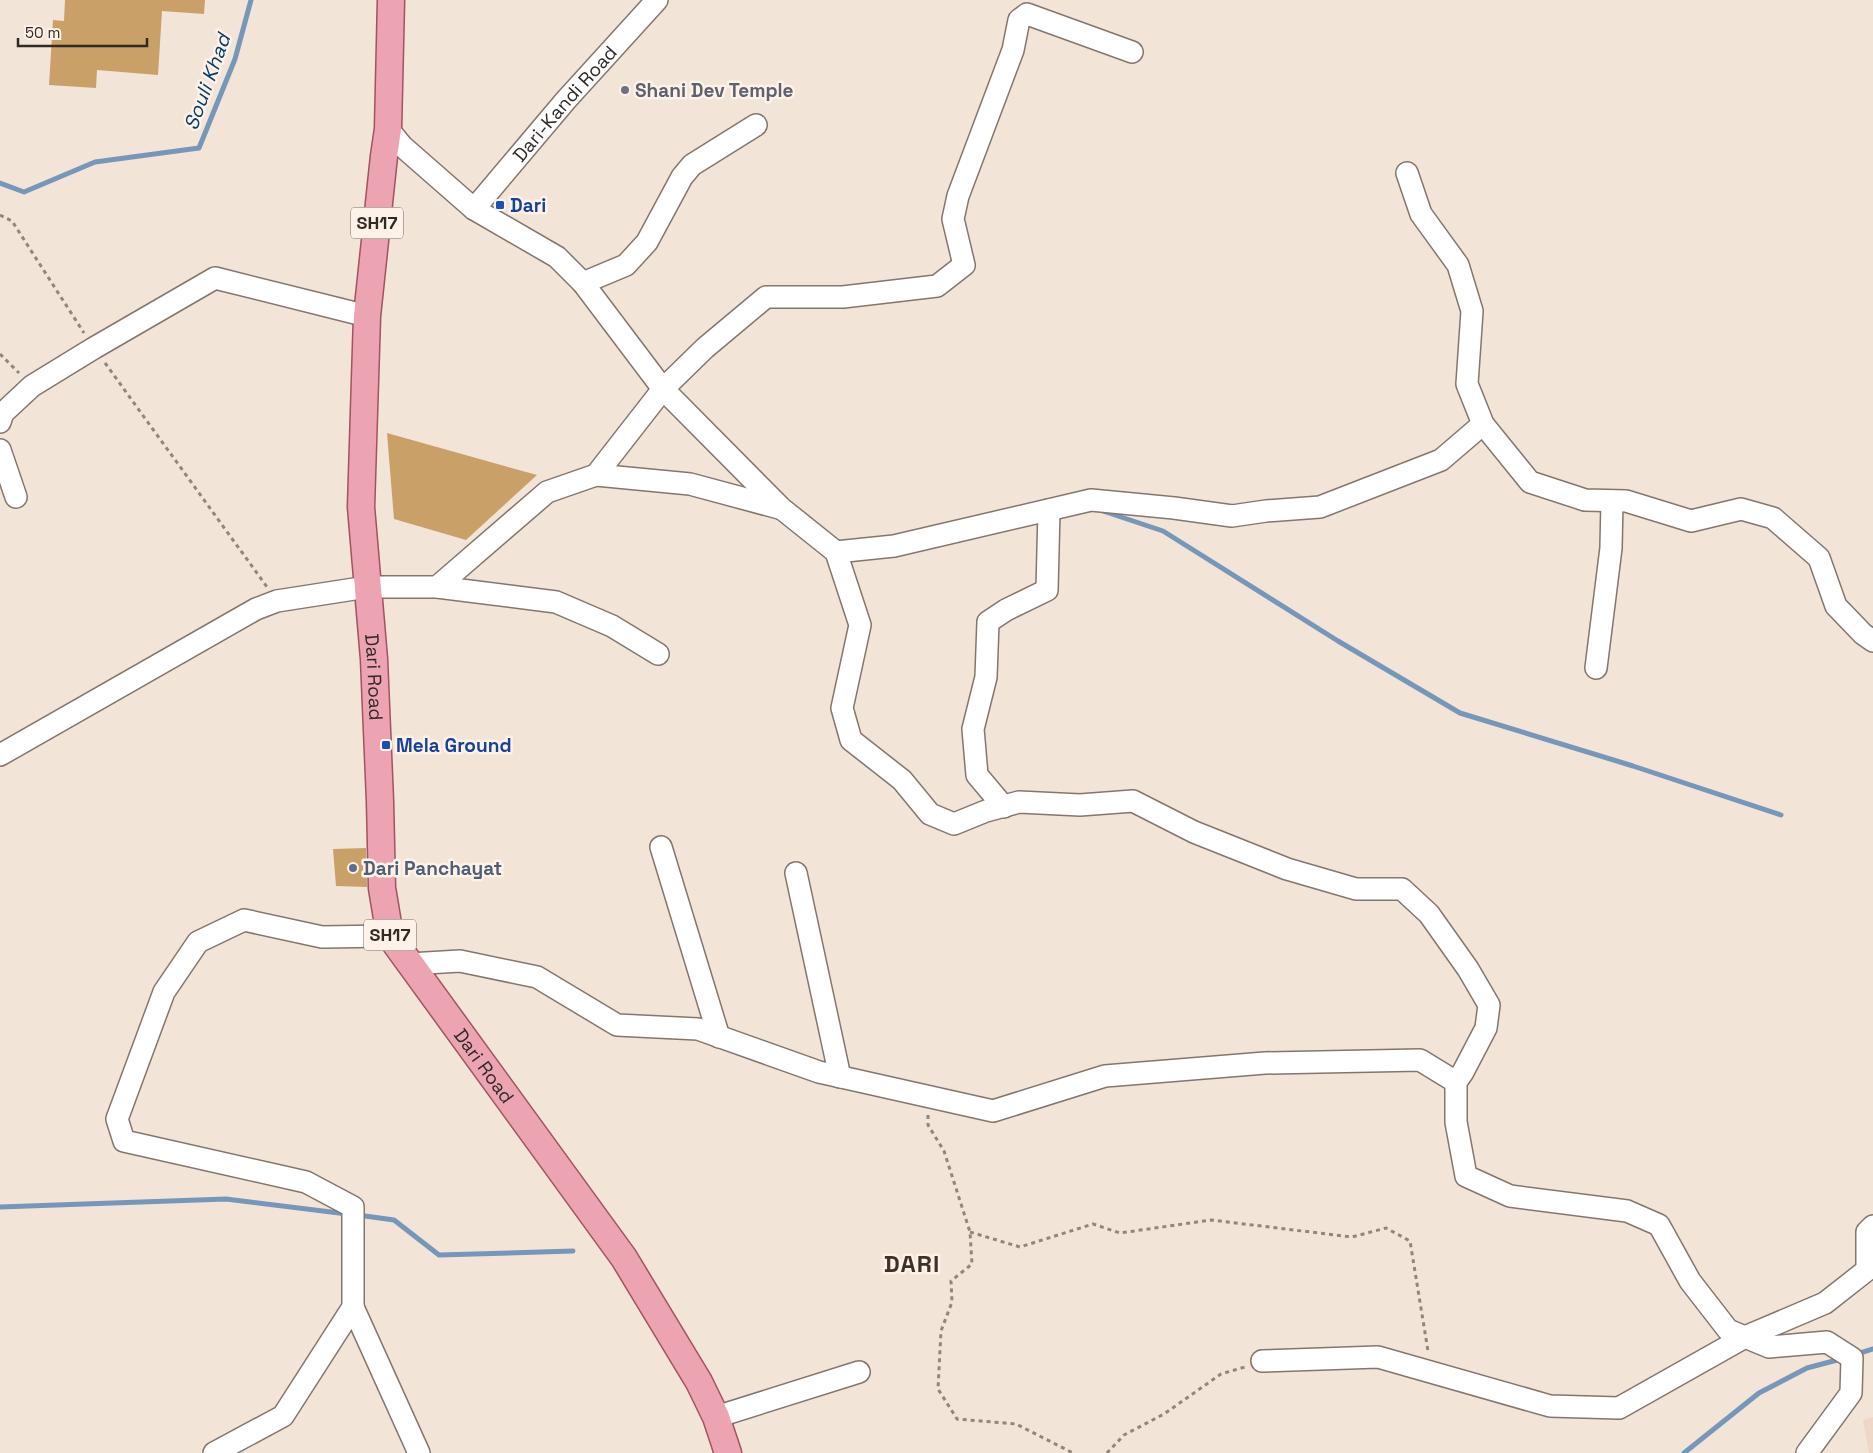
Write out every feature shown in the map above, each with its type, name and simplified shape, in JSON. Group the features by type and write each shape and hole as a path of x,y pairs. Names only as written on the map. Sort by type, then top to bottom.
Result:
{"main road":[{"name":"SH17","path":"388,129 391,0"},
{"name":"Dari Road","path":"388,129 367,316 361,507 374,659 382,888 390,936 624,1258 699,1382 716,1417 728,1453"}],"street":[{"name":"Dari-Kandi Road","path":"474,210 566,100 657,0"},
{"path":"596,475 663,389 704,348 766,297 843,297 937,286 964,265 953,219 958,196 1012,50 1018,20 1027,14 1132,52"},
{"path":"583,283 626,265 647,242 682,177 692,165 756,125"},
{"path":"388,129 402,146 474,210 557,257 583,283 663,389 781,508 836,552 860,625 842,708 851,740 902,780 930,814 954,824 1019,802 1080,805 1133,801 1194,832 1288,868 1356,889 1402,889 1429,914 1468,969 1488,1004 1486,1028 1456,1082 1456,1122 1466,1176 1510,1196 1627,1211 1658,1224 1690,1281 1728,1330 1769,1347 1827,1342 1852,1358 1851,1392 1806,1453"},
{"path":"1407,173 1421,214 1458,265 1472,311 1467,384 1483,424 1530,482 1585,500 1626,501 1691,521 1741,509 1773,518 1818,558 1836,606 1863,634 1873,641"},
{"path":"1,416 32,386 215,278 367,316"},
{"path":"836,552 894,546 1091,500 1232,516 1266,511 1320,507 1441,460 1483,424"},
{"path":"0,450 16,498"},
{"path":"437,587 547,492 596,475 690,484 781,508"},
{"path":"1596,668 1611,548 1612,501"},
{"path":"1004,807 978,775 973,729 986,677 988,622 1006,610 1046,590 1049,510"},
{"path":"0,755 256,609 277,601 367,587 437,587 556,602 612,626 658,654"},
{"path":"661,847 719,1036"},
{"path":"796,873 840,1076"},
{"path":"390,936 322,937 244,920 198,942 164,992 117,1119 124,1142 306,1182 353,1207 353,1308 419,1453"},
{"path":"409,964 460,961 537,976 617,1025 698,1029 819,1072 993,1111 1105,1076 1265,1063 1420,1060 1456,1082"},
{"path":"1262,1361 1378,1357 1550,1406 1619,1408 1745,1337 1825,1303 1867,1270 1868,1232 1873,1226"},
{"path":"221,1451 282,1416 353,1308"},
{"path":"716,1417 859,1372"}],"path":[{"path":"0,215 12,221 94,348 277,601"},
{"path":"0,354 32,386"},
{"path":"928,1097 928,1125 944,1151 970,1232 972,1264 951,1280 952,1302 941,1332 938,1390 958,1419 1016,1424 1074,1453"},
{"path":"970,1232 1020,1247 1093,1224 1120,1233 1211,1220 1352,1236 1386,1228 1410,1241 1423,1316 1430,1372"},
{"path":"1107,1453 1124,1435 1164,1414 1221,1374 1262,1361"}],"shaded area":[{"path":"1873,1417 1873,1453 1869,1453 1863,1420"}],"building":[{"path":"65,0 205,0 204,14 162,11 158,75 97,70 96,88 49,85 53,20 64,21"},
{"path":"387,433 537,475 466,540 394,519"},
{"name":"Dari Panchayat","path":"366,848 367,887 336,886 333,849"}],"waterway":[{"name":"Souli Khad","path":"0,183 24,192 95,162 199,148 235,59 251,0"},
{"path":"1103,511 1163,531 1338,641 1460,713 1633,766 1781,815"},
{"path":"0,1207 226,1199 347,1214"},
{"path":"358,1215 394,1220 439,1255 573,1251"},
{"path":"1857,1354 1873,1349"},
{"path":"1684,1453 1759,1393 1807,1368 1841,1359"}],"place":[{"name":"Shani Dev Temple","path":"625,90"},
{"name":"Dari","path":"500,205"},
{"name":"Mela Ground","path":"386,745"},
{"name":"Dari Panchayat","path":"353,868"}],"district":[{"name":"DARI","path":"912,1264"}]}
